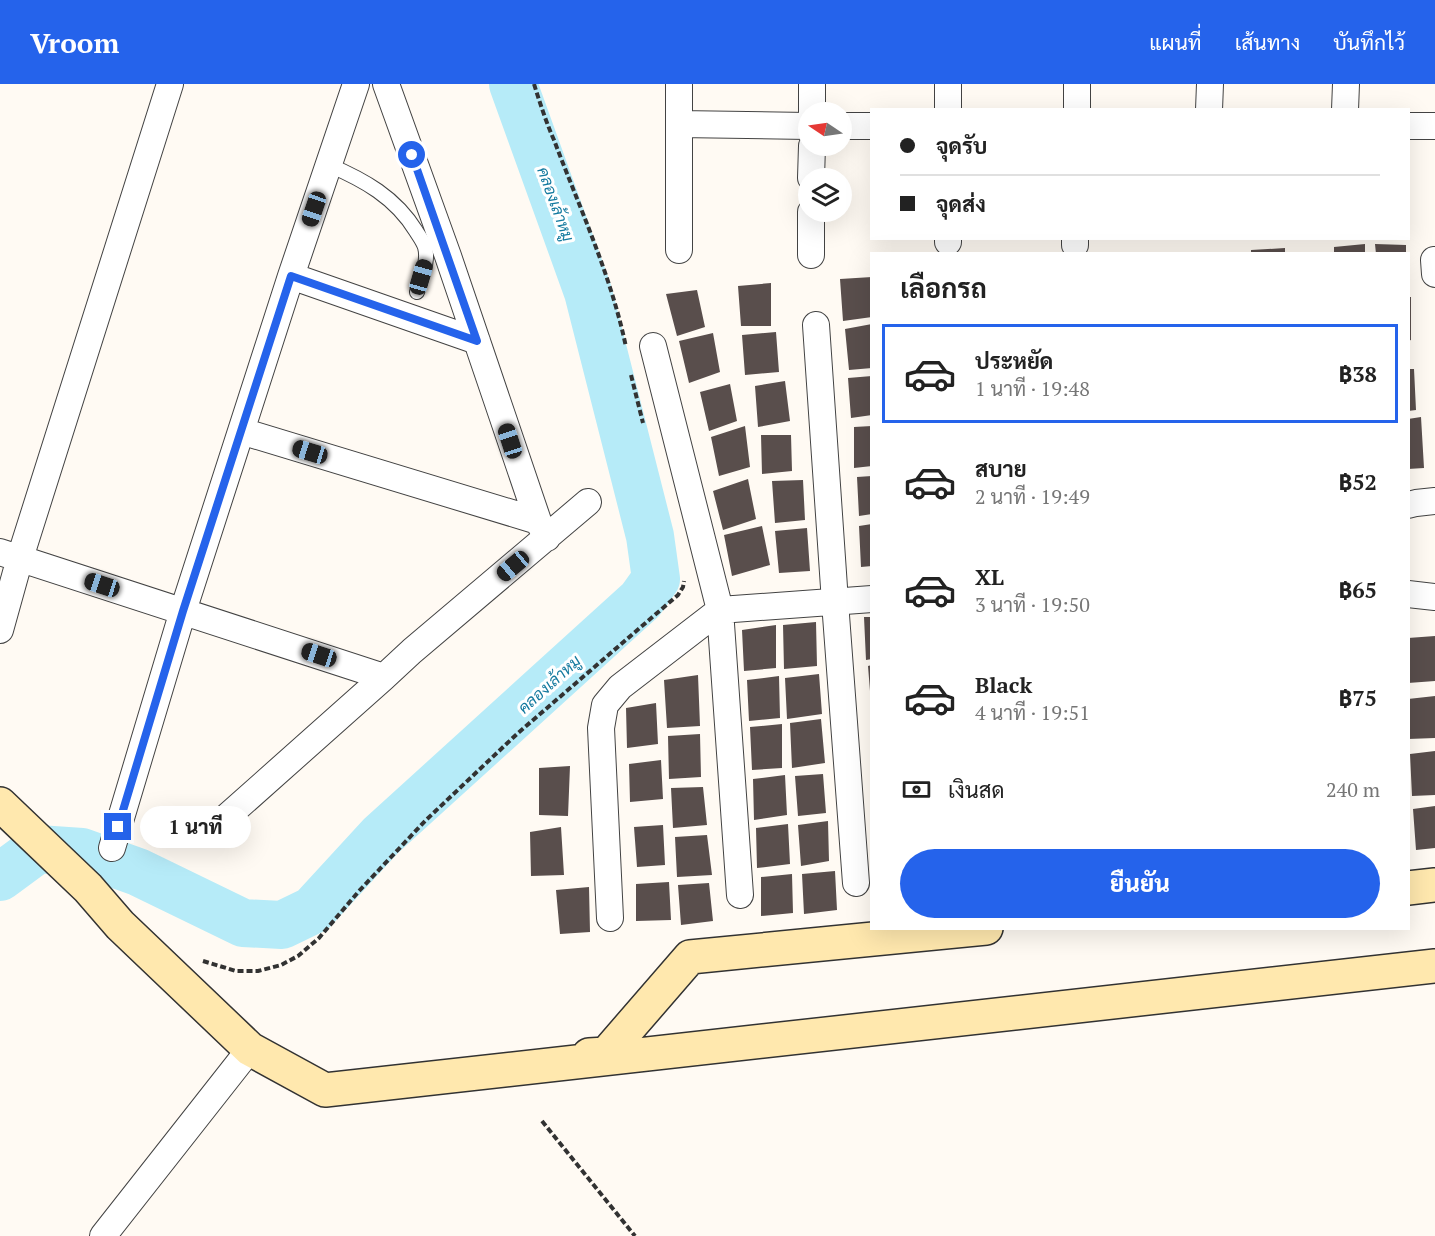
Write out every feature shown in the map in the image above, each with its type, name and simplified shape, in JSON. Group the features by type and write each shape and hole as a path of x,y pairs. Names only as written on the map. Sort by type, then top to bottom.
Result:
{"street":[{"path":"0,630 10,555 170,84"},
{"path":"112,848 183,611 291,276 356,84"},
{"path":"386,84 542,530"},
{"path":"679,84 679,250"},
{"path":"812,84 812,102"},
{"path":"948,84 948,108"},
{"path":"1077,84 1077,108"},
{"path":"1209,108 1210,84"},
{"path":"1346,84 1346,108"},
{"path":"679,124 798,126"},
{"path":"852,126 870,126"},
{"path":"1410,126 1435,126"},
{"path":"811,222 811,255"},
{"path":"1434,260 1435,274"},
{"path":"291,276 477,341"},
{"path":"816,325 856,883"},
{"path":"653,346 720,609 740,895"},
{"path":"241,431 542,530"},
{"path":"1410,504 1435,501"},
{"path":"221,822 384,677 542,530 588,502"},
{"path":"10,555 384,677"},
{"path":"1410,594 1435,597"},
{"path":"610,918 601,728 605,705 620,687 720,609 870,599"},
{"path":"5,808 88,888 120,925 250,1048 325,1090 1435,966"},
{"path":"1410,888 1435,885"},
{"path":"250,1048 323,1080 606,1054 690,957 966,930"},
{"path":"103,1236 250,1048"}],"lane":[{"path":"329,165 381,192 410,222 425,248 426,261 417,292"}],"path":[{"path":"542,1121 634,1236"}],"building":[{"path":"1365,244 1365,252 1334,252 1334,247"},
{"path":"1375,244 1406,245 1406,252 1376,252"},
{"path":"1285,248 1285,252 1251,252 1251,250"},
{"path":"870,277 870,317 843,321 840,279"},
{"path":"771,283 771,326 741,326 738,286"},
{"path":"697,290 705,327 677,336 666,294"},
{"path":"1410,297 1411,297 1410,340"},
{"path":"870,324 870,368 849,370 845,329"},
{"path":"776,332 779,372 745,375 742,335"},
{"path":"713,333 720,372 689,383 679,341"},
{"path":"1410,369 1414,369 1416,410 1410,411"},
{"path":"870,376 870,415 851,418 848,378"},
{"path":"785,381 790,421 758,427 755,386"},
{"path":"730,384 737,421 709,431 700,392"},
{"path":"1421,417 1424,468 1410,469 1410,419"},
{"path":"745,426 750,467 719,476 711,437"},
{"path":"870,426 870,466 854,468 854,427"},
{"path":"761,435 791,435 792,471 762,474"},
{"path":"870,476 870,514 859,516 857,477"},
{"path":"748,479 756,519 723,530 713,491"},
{"path":"803,480 805,520 775,523 772,481"},
{"path":"870,524 870,566 861,567 859,526"},
{"path":"762,526 770,565 732,576 724,535"},
{"path":"807,528 810,571 779,573 775,531"},
{"path":"864,617 870,617 870,659 866,660"},
{"path":"816,622 817,666 784,669 783,625"},
{"path":"776,625 776,668 744,671 742,630"},
{"path":"1435,636 1435,681 1410,683 1410,638"},
{"path":"868,666 870,666 870,691"},
{"path":"819,674 822,714 787,719 785,678"},
{"path":"698,675 700,726 667,728 664,680"},
{"path":"779,676 780,718 749,721 747,680"},
{"path":"1435,696 1435,738 1410,739 1410,699"},
{"path":"656,703 658,744 627,748 626,708"},
{"path":"821,719 825,763 792,768 790,723"},
{"path":"782,724 782,768 752,770 750,727"},
{"path":"700,734 701,777 669,779 668,736"},
{"path":"1435,751 1435,795 1412,796 1410,754"},
{"path":"661,760 663,799 630,802 629,764"},
{"path":"570,766 568,816 539,815 539,768"},
{"path":"823,774 826,813 798,816 795,776"},
{"path":"785,775 787,815 754,820 753,779"},
{"path":"703,787 707,825 673,828 671,788"},
{"path":"1435,806 1435,848 1416,850 1413,809"},
{"path":"828,821 829,861 801,866 798,825"},
{"path":"788,824 790,864 757,868 756,828"},
{"path":"663,825 665,865 637,867 634,827"},
{"path":"561,827 564,875 531,876 530,832"},
{"path":"707,835 712,875 677,877 675,837"},
{"path":"835,871 837,910 804,914 802,874"},
{"path":"792,874 793,913 761,916 761,877"},
{"path":"669,882 671,920 636,921 636,884"},
{"path":"709,883 713,921 681,925 678,885"},
{"path":"589,887 590,932 560,934 556,890"}],"waterway":[{"name":"คลองเล้าหมู","path":"0,877 38,849 82,852 138,872 243,923 282,925 313,910 381,836 641,600 656,579 650,536 588,292 513,84"}],"route":[{"path":"118,827 183,611 291,276 477,341 412,155"}]}
